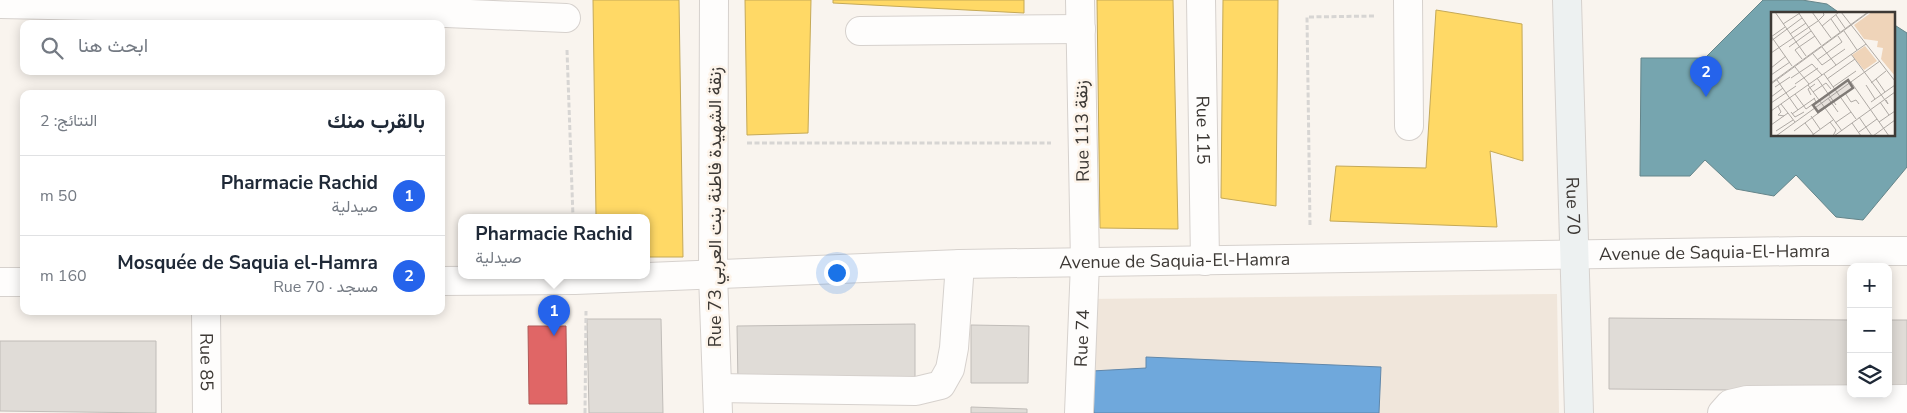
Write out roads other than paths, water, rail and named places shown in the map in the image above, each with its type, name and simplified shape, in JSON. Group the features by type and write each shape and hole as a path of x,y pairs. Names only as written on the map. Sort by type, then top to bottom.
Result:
{"street":[{"name":"Rue 73 زنقة الشهيدة فاطنة بنت العربي","path":"714,0 713,274 718,400"},
{"name":"Rue 113 زنقة","path":"1080,0 1081,144 1085,263"},
{"name":"Rue 115","path":"1201,0 1205,261"},
{"name":"Rue 70","path":"1566,0 1576,255 1579,413"},
{"path":"0,4 446,6 566,18"},
{"path":"1408,8 1409,126"},
{"path":"860,32 1081,29"},
{"name":"Avenue de Saquia-El-Hamra","path":"650,277 960,264 1803,250 1907,252"},
{"name":"Rue 74","path":"1079,413 1085,263"},
{"path":"718,400 916,391 941,384 950,369 954,348 960,264"},
{"name":"Avenue de Saquia-El-Hamra","path":"445,281 607,279"},
{"path":"0,282 20,282"},
{"name":"Rue 85","path":"206,315 207,413"},
{"path":"1722,413 1730,404 1747,400 1907,399"}],"place":[{"name":"Mosquée de Saquia el-Hamra","path":"1706,97"},
{"name":"Pharmacie Rachid","path":"554,336"}]}
